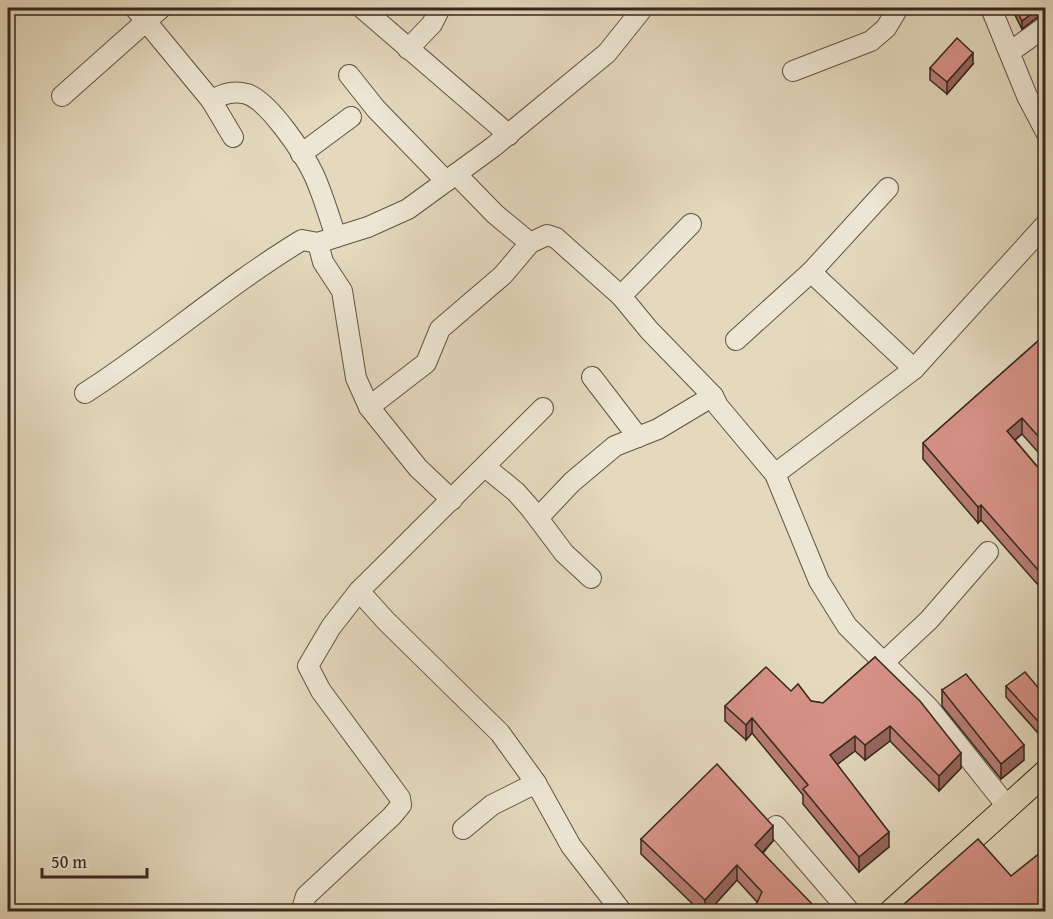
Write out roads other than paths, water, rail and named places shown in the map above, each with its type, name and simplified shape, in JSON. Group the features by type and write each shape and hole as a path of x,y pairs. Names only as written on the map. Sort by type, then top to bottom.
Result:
{"main road":[{"path":"891,912 1006,805 1046,772"}],"street":[{"path":"362,8 509,135"},
{"path":"408,49 432,24 440,8"},
{"path":"85,393 140,358 194,314 302,240 327,240 368,227 408,208 509,135 607,53 643,8"},
{"path":"793,71 871,41 886,28 898,8"},
{"path":"991,8 1027,96 1046,132"},
{"path":"62,96 148,12 211,100 233,137"},
{"path":"1010,52 1046,26"},
{"path":"349,75 376,109 451,178 530,243"},
{"path":"211,100 231,92 248,94 261,102 277,120 314,174 327,240 323,262 342,291 356,378 369,407 418,468 452,500"},
{"path":"301,154 351,117"},
{"path":"736,340 811,272 888,188"},
{"path":"621,296 691,224"},
{"path":"775,474 914,369 1046,224"},
{"path":"369,407 426,363 440,329 503,275 530,243 536,238 551,235 621,296 649,330 713,396 775,474 819,581 847,626 935,715 1006,805"},
{"path":"811,272 914,369"},
{"path":"592,378 638,437"},
{"path":"538,518 573,482 615,446 658,429 713,396"},
{"path":"300,912 306,896 392,816 400,805 400,798 321,691 308,666 331,627 359,591 543,408"},
{"path":"488,464 489,470 516,492 564,553 591,578"},
{"path":"883,663 929,620 988,552"},
{"path":"359,591 386,621 492,724 536,783 566,839 622,912"},
{"path":"463,829 498,802 536,783"},
{"path":"776,826 850,912"}]}
